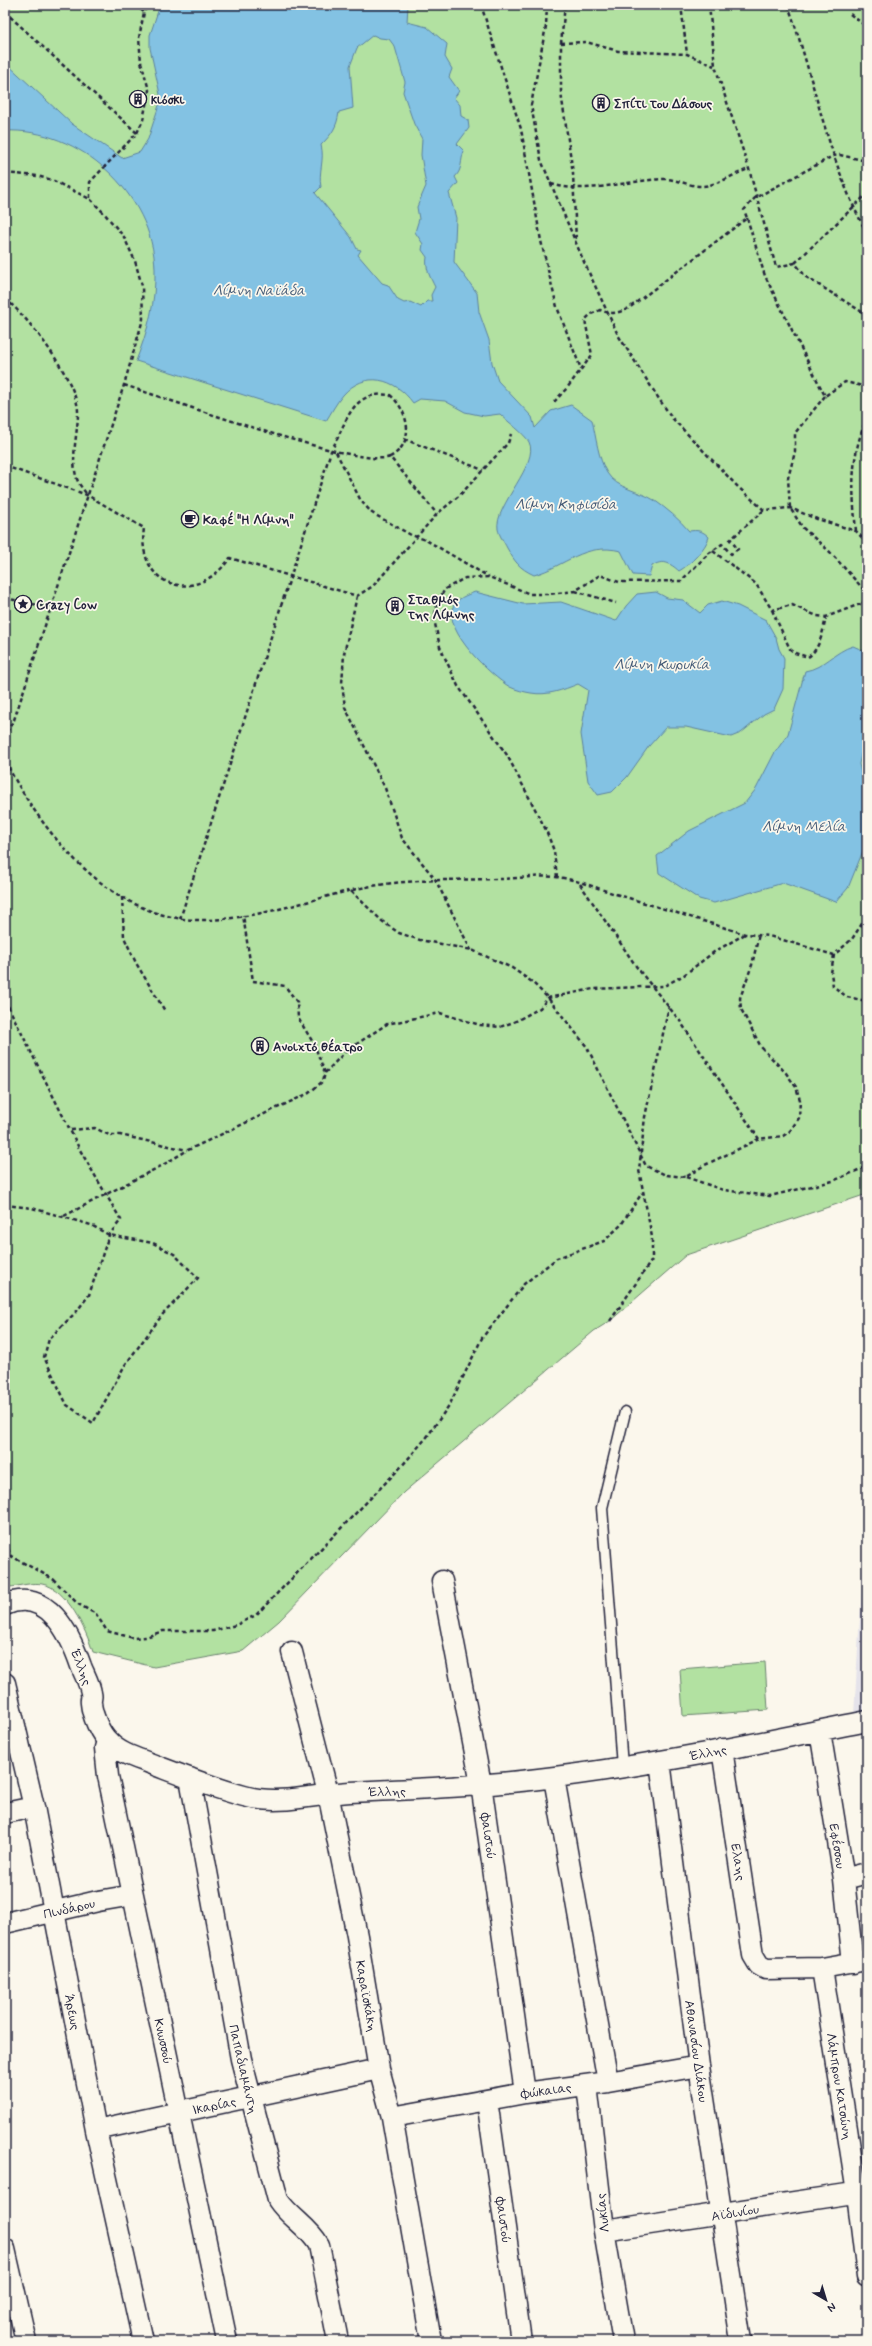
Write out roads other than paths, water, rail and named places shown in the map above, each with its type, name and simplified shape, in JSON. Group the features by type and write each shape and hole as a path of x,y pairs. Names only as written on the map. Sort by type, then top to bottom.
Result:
{"street":[{"name":"Φαιστού","path":"442,1581 482,1784 525,2093"},
{"name":"Έλλης","path":"5,1605 23,1600 42,1605 51,1611 64,1627 73,1643 92,1694 90,1703 107,1741 128,1755 190,1778 249,1798 270,1801 328,1793 418,1790 554,1778 660,1761 867,1721"},
{"name":"Καραϊσκάκη","path":"292,1652 328,1793 380,2069 392,2117 431,2341"},
{"name":"Άρεως","path":"5,1686 34,1806 96,2130 143,2341"},
{"name":"Εφέσσου","path":"820,1731 844,1878 860,1961"},
{"name":"Κνωσσού","path":"107,1741 105,1748 108,1776 227,2341"},
{"name":"Ελαης","path":"722,1749 753,1955 759,1964 766,1969 822,1968"},
{"name":"Αθανασίου Διάκου","path":"660,1761 699,2066 720,2214 741,2341"},
{"name":"Παπαδιαμάντη","path":"190,1778 227,1986 250,2097 278,2200 283,2209 315,2237 319,2245 338,2341"},
{"path":"554,1778 608,2082"},
{"path":"5,1813 34,1806"},
{"path":"844,1878 867,1873"},
{"name":"Πινδάρου","path":"5,1923 53,1911 133,1896"},
{"path":"822,1968 860,1961"},
{"name":"Λάμπρου Κατσώνη","path":"822,1968 862,2192 867,2276"},
{"name":"Φώκαιας","path":"392,2117 525,2093 608,2082 699,2066"},
{"name":"Ικαρίας","path":"96,2130 380,2069"},
{"name":"Λυκίας","path":"587,2085 604,2231 623,2341"},
{"name":"Φαιστού","path":"487,2100 521,2341"},
{"name":"Αϊδινίου","path":"604,2231 862,2192"},
{"path":"5,2250 26,2341"}],"lane":[{"path":"622,1766 602,1508 625,1412"}],"water":[{"name":"Λίμνη Ναϊάδα","path":"160,5 408,5 407,22 427,27 447,44 445,57 452,69 449,77 459,91 454,98 460,105 461,116 468,120 469,128 457,144 464,151 458,174 455,177 458,183 449,193 456,218 454,262 477,293 479,312 489,340 492,363 498,381 532,417 535,428 551,411 571,405 592,420 601,461 611,478 617,483 654,500 673,514 689,531 699,531 709,537 705,546 697,556 679,571 673,566 663,562 656,564 652,566 649,576 633,575 621,551 608,549 596,550 576,556 534,575 525,570 515,561 499,534 499,520 503,509 523,473 531,451 527,439 500,414 484,416 465,412 445,401 420,399 413,403 406,394 389,383 380,380 370,380 361,382 352,387 343,395 326,421 136,361 153,304 155,281 151,241 141,215 126,191 107,170 84,153 59,140 33,133 5,131 5,62 72,124 122,158 140,152 148,139 161,99 150,48 150,35","holes":["373,35 380,38 389,39 395,47 405,82 403,92 414,124 422,139 421,155 426,186 417,207 419,219 415,232 423,244 422,250 427,257 427,269 435,287 431,295 432,301 427,301 421,307 410,302 404,303 398,300 388,285 382,283 358,255 361,250 357,249 351,237 315,193 321,187 321,145 333,130 337,122 339,112 353,108 350,66 357,48"]},
{"name":"Λίμνη Κωρυκία","path":"475,592 523,604 561,602 616,621 626,606 637,594 656,592 667,598 683,600 700,613 708,605 722,601 738,606 766,620 776,638 779,649 784,658 783,689 774,709 764,714 741,733 731,737 686,727 666,727 649,746 627,777 612,792 598,795 588,781 581,734 588,690 578,684 549,693 531,693 510,687 492,673 471,652 462,640 455,628 452,617 453,607 457,601 462,597"},
{"name":"Λίμνη Μελία","path":"853,646 867,652 867,743 861,754 859,764 867,803 864,818 867,826 867,841 848,888 836,902 783,883 714,903 699,899 659,873 657,856 689,831 745,803 756,789 774,754 788,734 805,671 818,667 847,648"}],"place":[{"name":"κιόσκι","path":"138,99"},
{"name":"Σπίτι του Δάσους","path":"601,103"},
{"name":"Καφέ \"Η Λίμνη\"","path":"190,519"},
{"name":"Crazy Cow","path":"23,604"},
{"name":"Σταθμός της Λίμνης","path":"395,606"},
{"name":"Ανοιχτό θέατρο","path":"260,1046"}],"water label":[{"name":"Λίμνη Κηφισίδα","path":"566,504"}]}
